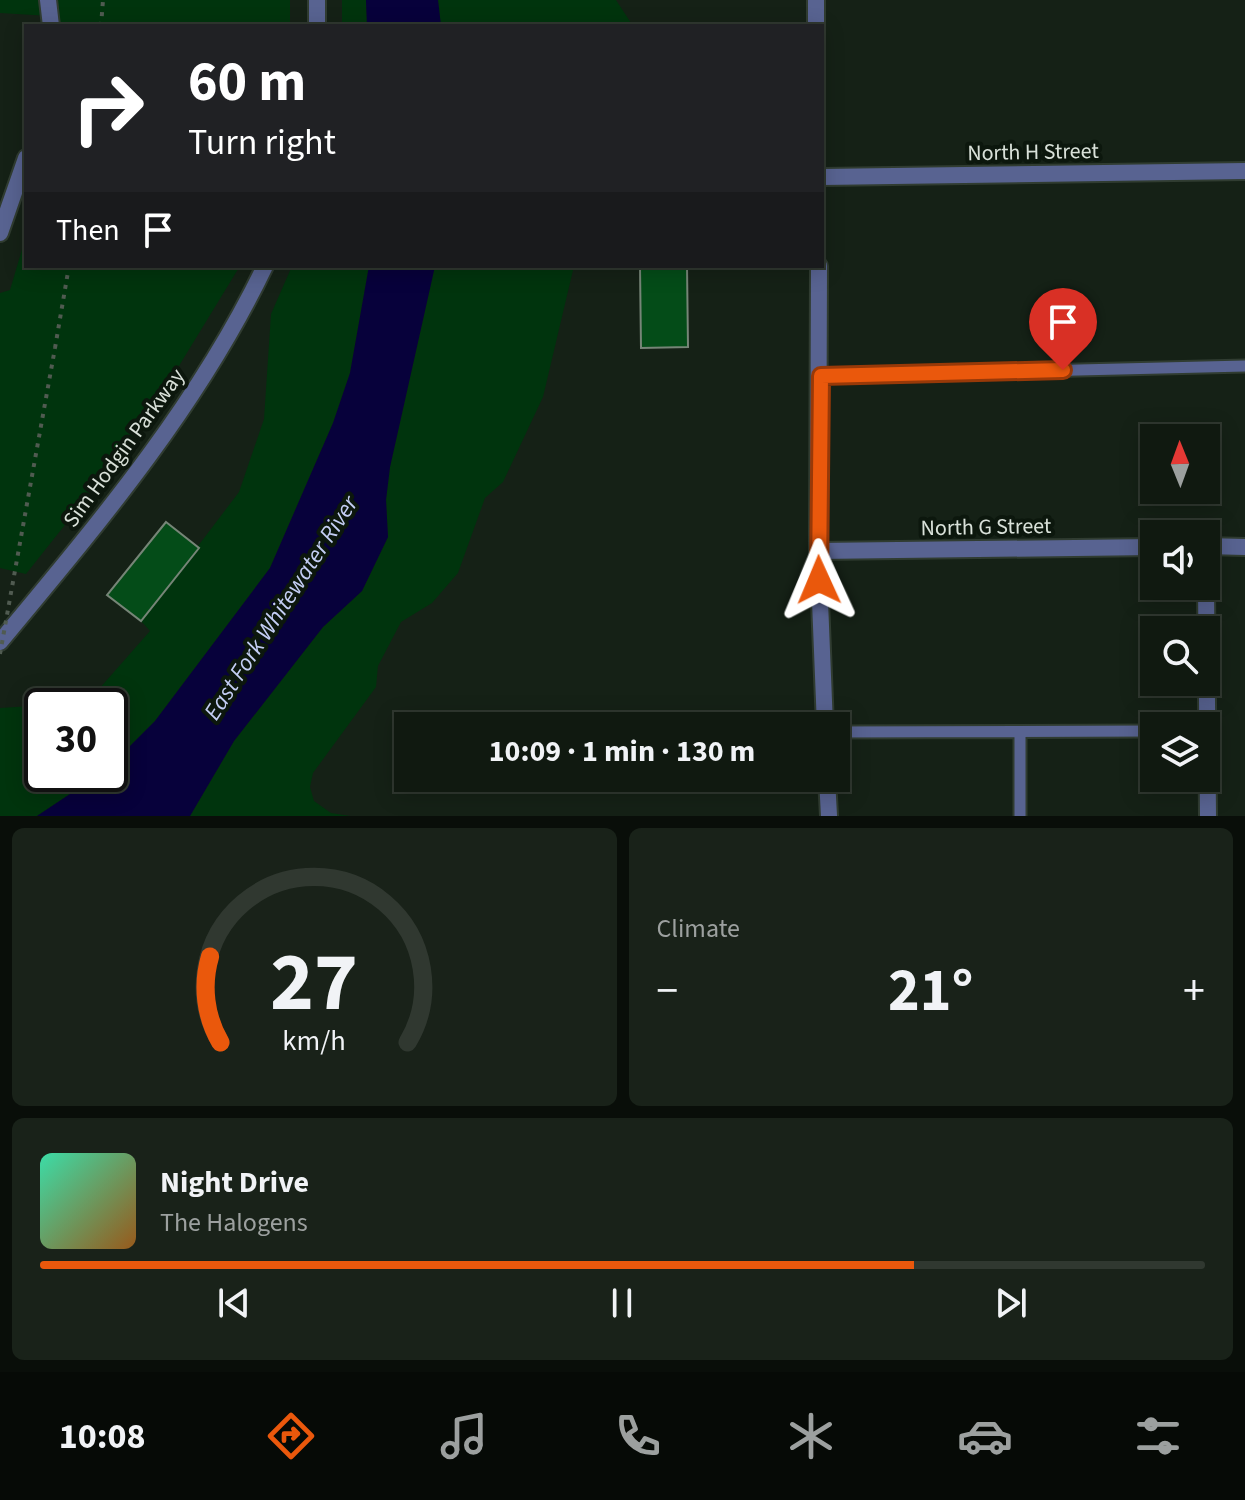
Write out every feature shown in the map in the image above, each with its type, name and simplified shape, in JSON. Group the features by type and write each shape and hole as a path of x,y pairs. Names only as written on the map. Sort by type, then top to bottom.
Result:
{"street":[{"path":"48,0 51,24"},
{"path":"317,0 317,24"},
{"path":"816,0 816,24"},
{"path":"0,233 24,164"},
{"name":"North H Street","path":"824,177 1245,171"},
{"name":"Sim Hodgin Parkway","path":"0,642 104,517 166,434 216,357 264,268"},
{"path":"819,268 818,551 824,712"},
{"path":"1220,546 1245,547"},
{"name":"North G Street","path":"818,551 1140,547"},
{"path":"1206,600 1207,712"},
{"path":"828,792 829,816"},
{"path":"1208,792 1208,816"}],"lane":[{"path":"821,376 1245,366"},
{"path":"850,732 1140,731"},
{"path":"1020,732 1020,816"}],"path":[{"path":"101,24 103,0"},
{"path":"0,654 69,268"}],"green space":[{"path":"0,0 290,0 290,24 51,24 50,16 0,13"},
{"path":"342,0 366,0 367,24 342,24"},
{"path":"438,0 616,0 632,24 441,24"},
{"path":"24,243 24,268 239,268 138,433 26,574 0,568 0,293 10,290"},
{"path":"291,268 369,268 350,373 333,423 270,568 155,721 128,748 128,688 100,688 150,631 141,621 239,492 264,419 271,314"},
{"path":"435,268 574,268 543,397 503,482 485,498 458,573 432,603 401,622 378,666 376,687 313,773 310,787 314,801 331,813 350,816 190,816 234,741 323,627 362,591 388,537 386,500 390,467"},
{"path":"24,706 24,792 73,792 37,816 0,816 0,708"}],"water":[{"path":"366,0 438,0 441,24 367,24"},
{"name":"East Fork Whitewater River","path":"369,268 435,268 390,467 386,500 388,537 362,591 323,627 234,741 190,816 37,816 73,792 128,792 128,748 155,721 270,568 333,423 350,373"}],"building":[{"path":"640,268 687,268 688,347 641,348"},
{"path":"166,522 199,548 141,621 107,595"}],"route":[{"path":"819,580 821,376 1063,370"}]}
